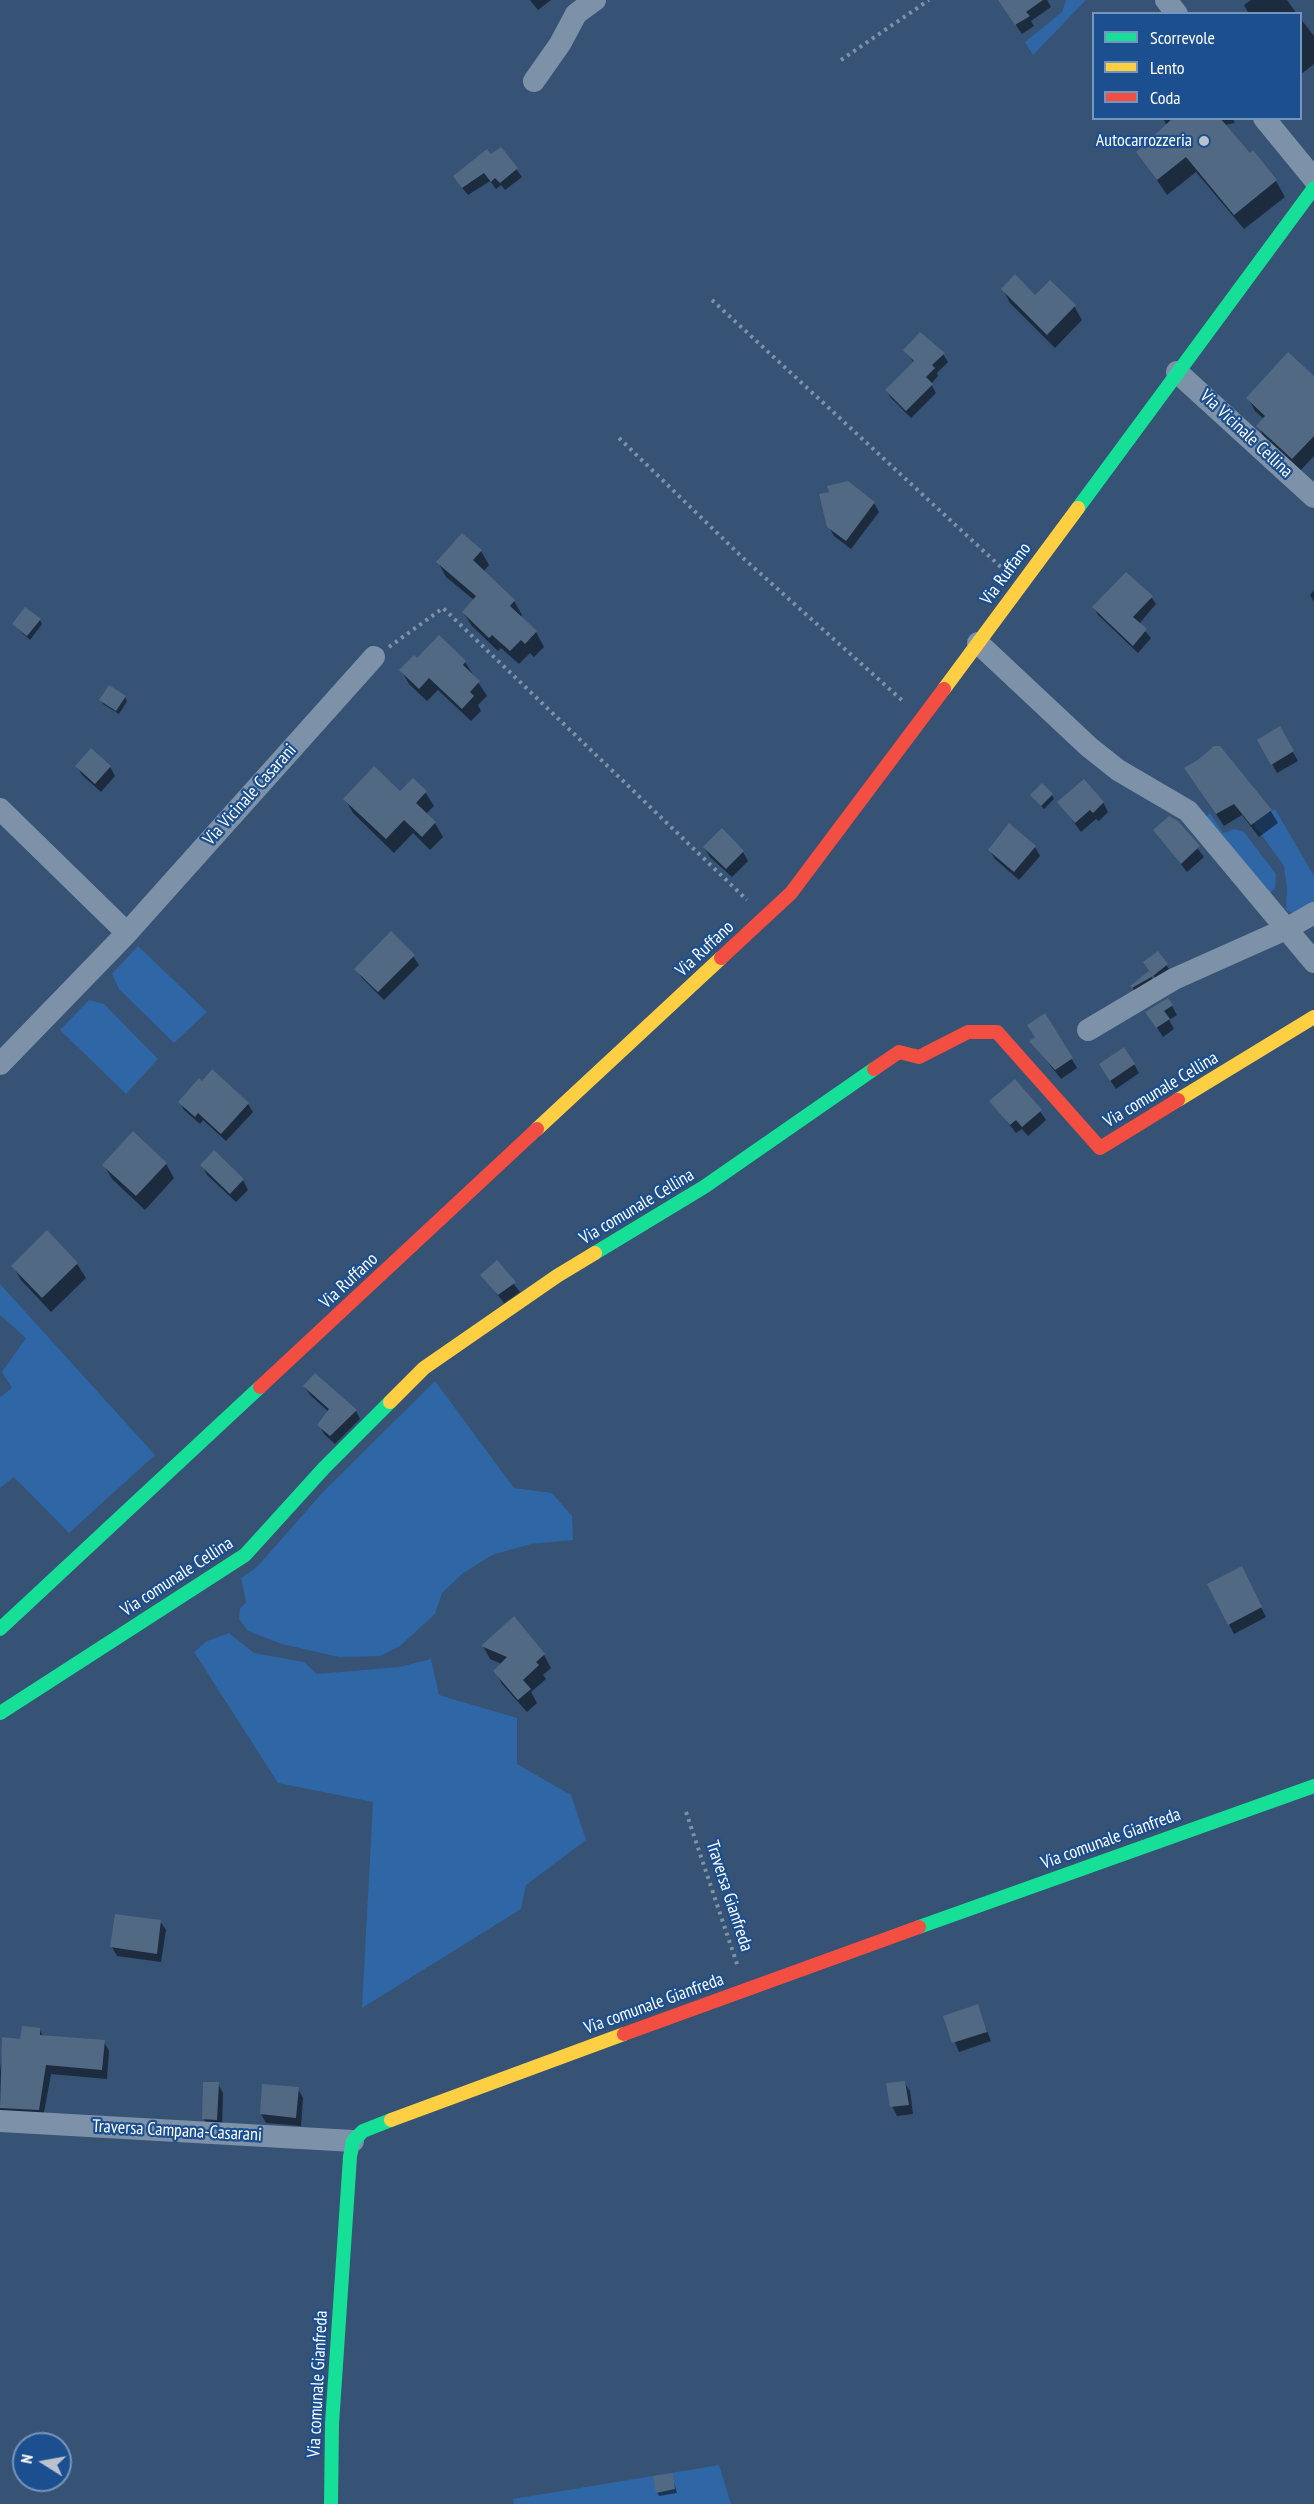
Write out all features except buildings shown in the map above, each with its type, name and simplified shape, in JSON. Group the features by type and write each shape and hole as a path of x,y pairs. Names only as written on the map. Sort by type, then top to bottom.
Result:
{"street":[{"path":"534,81 560,44 576,14 595,0"},
{"path":"1166,0 1175,12"},
{"path":"1266,120 1314,179"},
{"name":"Via Ruffano","path":"0,1629 791,893 1314,188"},
{"name":"Via Vicinale Cellina","path":"1177,372 1314,497"},
{"path":"978,643 1111,764 1188,811 1314,962"},
{"name":"Via Vicinale Casarani","path":"0,1064 127,933 374,657"},
{"path":"0,809 127,933"},
{"path":"1088,1030 1174,979 1286,929 1314,913"},
{"name":"Via comunale Cellina","path":"0,1713 245,1555 324,1468 424,1368 557,1276 705,1187 898,1052 919,1057 968,1032 997,1032 1100,1148 1314,1017"},
{"name":"Via comunale Gianfreda","path":"331,2504 332,2424 350,2157 353,2141 363,2131 746,1989 1314,1786"},
{"name":"Traversa Campana-Casarani","path":"0,2121 353,2141"}],"path":[{"path":"841,60 928,0"},
{"path":"712,300 1020,585"},
{"path":"619,438 742,557 923,718"},
{"path":"374,657 443,608 765,917"},
{"name":"Traversa Gianfreda","path":"686,1812 746,1989"}],"shaded area":[{"path":"1066,0 1086,0 1033,55 1025,42 1062,12"},
{"path":"1275,809 1314,876 1314,903 1292,913 1286,910 1287,890 1284,866 1253,823"},
{"path":"1210,813 1223,833 1234,829 1244,832 1276,874 1275,888 1265,899 1203,820"},
{"path":"138,946 207,1012 174,1043 119,989 112,974"},
{"path":"89,1000 104,1004 158,1059 126,1094 60,1030"},
{"path":"0,1284 155,1455 69,1533 14,1477 0,1488 0,1397 12,1388 2,1372 26,1338 0,1315"},
{"path":"435,1381 514,1488 552,1493 572,1516 573,1540 531,1544 492,1555 462,1574 442,1593 435,1614 400,1646 380,1656 339,1657 282,1644 248,1631 239,1619 240,1609 246,1602 241,1578 257,1567 323,1492"},
{"path":"229,1633 254,1653 304,1662 317,1674 399,1667 431,1659 439,1695 517,1718 517,1764 571,1795 586,1840 526,1885 521,1909 362,2008 373,1802 278,1783 194,1652 207,1641"},
{"path":"719,2465 731,2504 514,2504 513,2499"}],"traffic: fast":[{"path":"1078,508 1314,188"},
{"path":"595,1253 704,1187 874,1069"},
{"path":"0,1629 260,1387"},
{"path":"0,1713 245,1555 324,1468 390,1402"},
{"path":"919,1927 1314,1786"},
{"path":"331,2504 332,2424 350,2157 353,2141 363,2131 391,2120"}],"traffic: slow":[{"path":"944,689 1078,508"},
{"path":"537,1129 721,958"},
{"path":"1178,1100 1314,1017"},
{"path":"390,1402 424,1368 557,1276 595,1253"},
{"path":"391,2120 624,2034"}],"traffic: jam":[{"path":"721,958 791,893 944,689"},
{"path":"874,1069 899,1052 919,1057 968,1032 997,1032 1100,1148 1178,1100"},
{"path":"260,1387 537,1129"},
{"path":"624,2034 919,1927"}],"place":[{"name":"Autocarrozzeria","path":"1204,141"}]}
